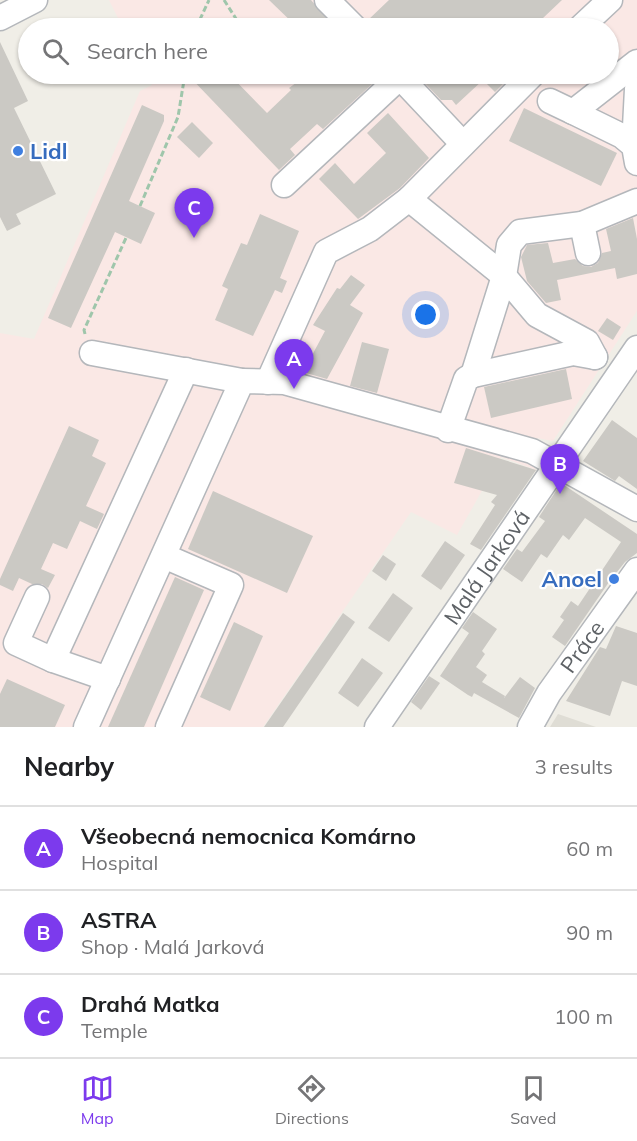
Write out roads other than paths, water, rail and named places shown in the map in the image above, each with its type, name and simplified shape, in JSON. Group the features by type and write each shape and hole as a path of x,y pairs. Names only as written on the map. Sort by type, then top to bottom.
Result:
{"street":[{"path":"1,16 35,0"},
{"path":"327,0 345,18"},
{"path":"591,18 610,0"},
{"path":"619,76 637,62"},
{"path":"284,185 389,84"},
{"path":"406,84 463,144"},
{"path":"268,382 326,252 370,229 409,199 523,84"},
{"path":"573,112 609,84"},
{"path":"636,154 637,89"},
{"path":"550,101 622,136 636,154"},
{"path":"409,199 504,276 537,315 587,342 595,357 573,353 473,375 466,379 448,430"},
{"path":"473,375 504,276 509,245 520,232 582,224 637,201"},
{"path":"582,224 588,253"},
{"name":"Malá Jarková","path":"376,727 637,348"},
{"path":"92,353 242,381 284,382 448,430 532,451 637,509"},
{"path":"53,660 186,370"},
{"path":"86,727 242,381"},
{"path":"164,556 231,585 168,727"},
{"name":"Práce","path":"530,727 549,693 637,570"},
{"path":"37,597 16,643 53,660 108,679"}],"place":[{"name":"Lidl","path":"18,151"},
{"name":"Drahá Matka","path":"194,238"},
{"name":"Všeobecná nemocnica Komárno","path":"294,389"},
{"name":"ASTRA","path":"560,494"},
{"name":"Anoel","path":"614,579"}]}
